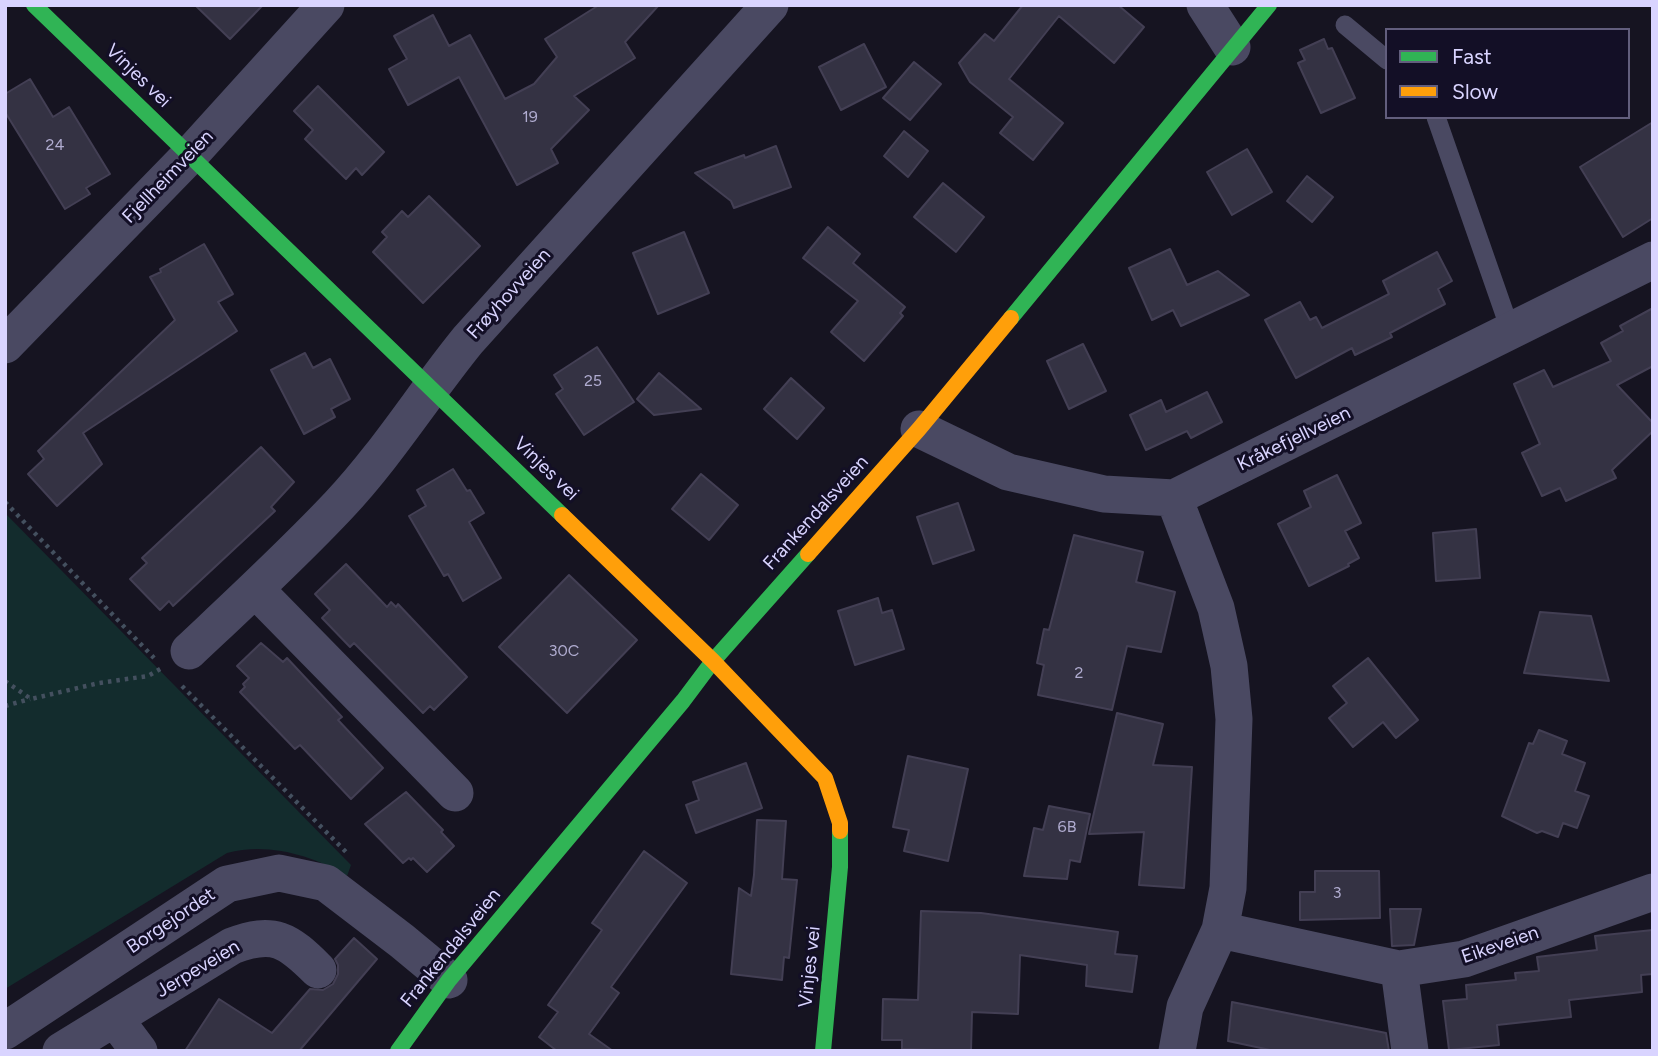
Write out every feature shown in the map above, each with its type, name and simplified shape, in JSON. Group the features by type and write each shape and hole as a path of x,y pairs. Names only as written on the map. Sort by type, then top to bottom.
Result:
{"street":[{"name":"Vinjes vei","path":"34,5 713,661 825,778 840,822 840,866 822,1051"},
{"name":"Fjellheimveien","path":"5,345 190,155 326,5"},
{"name":"Frøyhovveien","path":"174,667 340,504 383,453 430,386 468,340 770,5"},
{"path":"1205,5 1232,47"},
{"name":"Frankendalsveien","path":"398,1051 449,980 683,701 713,661 919,429 1269,5"},
{"name":"Kråkefjellveien","path":"919,429 1008,471 1104,494 1174,498 1653,260"},
{"path":"1174,498 1216,608 1229,666 1234,719 1227,888 1220,930 1185,1007 1177,1051"},
{"path":"255,589 455,793"},
{"name":"Borgejordet","path":"5,1031 227,884 279,873 326,883 449,980"},
{"name":"Eikeveien","path":"1220,930 1398,968 1464,959 1653,892"},
{"name":"Jerpeveien","path":"61,1051 232,946 253,938 272,938 291,945 318,970"},
{"path":"1398,968 1410,1051"},
{"path":"115,1019 139,1051"}],"lane":[{"path":"1345,25 1385,58"},
{"path":"1437,119 1511,332"}],"path":[{"path":"5,502 174,667 351,856"},
{"path":"5,706 99,683 148,676 174,667"},
{"path":"5,681 31,699"}],"green space":[{"path":"5,513 351,865 347,876 319,862 289,852 258,849 227,853 5,989"}],"building":[{"path":"195,5 263,5 230,39"},
{"path":"599,5 659,5 625,42 635,58 574,96 589,110 551,149 558,163 517,185 459,77 408,105 389,69 407,59 394,36 433,15 449,46 470,35 505,99 534,84 557,57 545,39"},
{"path":"1023,5 1118,5 1144,27 1114,63 1059,16 1009,79 1063,123 1033,160 1000,133 1013,117 970,82 959,63 985,34 994,41"},
{"path":"1324,39 1328,49 1332,48 1355,98 1321,113 1298,63 1305,60 1300,50"},
{"path":"864,44 886,87 841,110 819,67"},
{"path":"914,62 941,84 910,120 883,98"},
{"path":"30,79 53,117 69,107 110,174 86,188 90,194 65,209 5,112 5,94"},
{"path":"318,86 384,152 362,175 356,168 346,179 305,139 313,130 294,111"},
{"path":"1653,122 1653,218 1623,237 1580,167"},
{"path":"904,131 928,151 908,177 884,156"},
{"path":"776,146 791,187 734,208 731,201 695,173 744,155 745,158"},
{"path":"1247,149 1272,192 1232,215 1207,172"},
{"path":"1307,176 1333,197 1312,222 1287,201"},
{"path":"943,183 984,217 956,252 914,217"},
{"path":"429,196 480,246 423,303 373,252 387,237 382,232 402,211 408,217"},
{"path":"828,227 860,254 853,263 905,307 900,313 903,316 864,361 831,332 858,301 803,258"},
{"path":"684,232 709,293 658,314 633,253"},
{"path":"204,244 233,294 218,302 237,331 83,433 102,464 57,506 28,474 44,459 38,451 175,320 150,277"},
{"path":"1170,249 1187,285 1218,271 1249,295 1181,326 1173,310 1152,320 1129,268"},
{"path":"1437,252 1452,281 1438,289 1445,304 1390,333 1392,337 1355,355 1352,348 1296,378 1265,320 1300,302 1310,320 1316,317 1322,328 1389,294 1383,281"},
{"path":"1653,308 1653,366 1617,385 1653,423 1653,431 1612,470 1616,478 1566,501 1560,488 1542,496 1522,453 1540,444 1514,384 1544,370 1553,387 1611,361 1601,343 1623,331 1620,326"},
{"path":"1083,344 1106,391 1069,409 1047,361"},
{"path":"597,347 634,402 584,435 556,394 563,389 554,375"},
{"path":"305,353 313,368 330,359 350,399 331,409 335,417 304,434 271,370"},
{"path":"659,373 701,409 654,415 637,399"},
{"path":"791,378 824,408 797,439 764,409"},
{"path":"1207,392 1222,422 1191,438 1187,431 1146,450 1130,415 1161,400 1166,412"},
{"path":"261,447 294,482 271,507 275,511 173,606 169,601 160,610 130,579 147,563 142,558"},
{"path":"453,469 484,513 469,522 501,578 463,601 448,574 444,576 409,516 426,506 417,490"},
{"path":"701,474 738,505 709,540 672,509"},
{"path":"1337,475 1361,523 1345,531 1359,558 1309,586 1278,524 1311,507 1304,491"},
{"path":"958,503 974,550 933,564 917,517"},
{"path":"1476,529 1480,578 1436,581 1433,533"},
{"path":"1074,535 1143,552 1136,582 1175,592 1161,652 1127,646 1112,710 1038,695 1044,665 1037,663 1044,629 1049,630"},
{"path":"346,564 387,607 391,602 396,607 398,604 467,677 434,710 430,706 423,713 354,643 350,647 322,618 330,610 315,594"},
{"path":"569,575 637,640 567,713 499,647"},
{"path":"878,598 882,613 892,610 904,649 855,665 838,611"},
{"path":"1540,612 1591,616 1609,681 1524,673"},
{"path":"261,643 283,662 287,658 342,717 338,720 383,768 351,799 300,745 295,749 240,692 249,678 237,666"},
{"path":"1368,658 1418,720 1396,738 1383,722 1353,747 1329,718 1347,703 1333,686"},
{"path":"1117,713 1163,724 1153,765 1192,767 1184,888 1139,885 1144,832 1089,834"},
{"path":"1539,730 1567,741 1562,754 1585,763 1575,791 1589,796 1577,828 1563,823 1558,837 1542,831 1537,833 1502,816 1529,743 1533,744"},
{"path":"908,756 968,769 948,861 904,851 909,830 893,827"},
{"path":"746,763 762,808 696,833 686,805 699,800 693,782"},
{"path":"406,792 443,830 441,832 454,846 427,872 413,858 403,863 365,824"},
{"path":"1049,806 1090,814 1080,862 1070,860 1067,879 1024,876 1034,828 1043,830"},
{"path":"757,820 786,821 782,879 797,880 789,958 784,957 782,980 731,974 739,888 751,896"},
{"path":"644,851 687,883 611,987 619,993 589,1034 613,1051 557,1051 539,1037 558,1012 548,1005 602,930 592,923"},
{"path":"1315,871 1379,871 1380,918 1300,920 1300,892 1315,892"},
{"path":"1390,909 1421,909 1414,945 1392,946"},
{"path":"921,911 981,913 1118,932 1115,954 1137,956 1132,992 1086,986 1087,965 1020,955 1018,1014 972,1012 971,1051 902,1049 902,1040 882,1040 883,999 918,1000"},
{"path":"1653,930 1653,974 1641,975 1642,992 1569,1000 1571,1017 1497,1025 1499,1045 1449,1050 1443,1001 1467,999 1466,985 1516,980 1515,973 1539,971 1537,957 1597,950 1595,936"},
{"path":"354,938 377,959 299,1051 185,1051 219,999 272,1033 310,989 323,990 333,984 338,974 335,959"},
{"path":"1232,1002 1386,1033 1389,1051 1275,1051 1228,1041"}],"traffic: fast":[{"path":"34,5 562,515"},
{"path":"1011,318 1269,5"},
{"path":"398,1051 449,980 683,701 713,661 808,554"},
{"path":"823,1051 840,867 840,831"}],"traffic: slow":[{"path":"808,554 919,429 1011,318"},
{"path":"562,515 713,661 825,778 840,823 840,831"}]}
